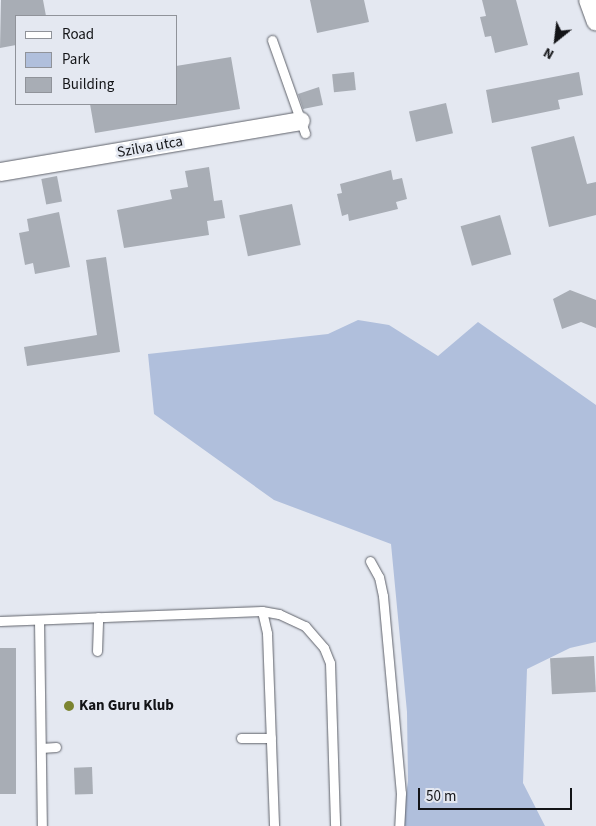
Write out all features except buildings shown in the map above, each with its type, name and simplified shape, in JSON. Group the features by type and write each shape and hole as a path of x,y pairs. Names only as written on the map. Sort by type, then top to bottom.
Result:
{"street":[{"path":"588,0 596,22"},
{"name":"Szilva utca","path":"0,172 303,127"}],"lane":[{"path":"272,40 303,127"},
{"path":"370,561 379,577 383,596 401,793 399,826"},
{"path":"262,611 267,633 274,826"},
{"path":"0,621 262,611 279,614 305,626 324,648 330,663 334,826"},
{"path":"97,651 98,618"},
{"path":"39,620 42,826"},
{"path":"240,738 271,738"},
{"path":"41,748 56,747"}],"green space":[{"path":"358,320 389,325 438,356 478,322 596,405 596,642 570,648 527,669 523,783 545,826 402,826 408,781 407,712 391,544 274,500 154,414 148,354 328,334"}],"place":[{"name":"Kan Guru Klub","path":"69,706"}]}
